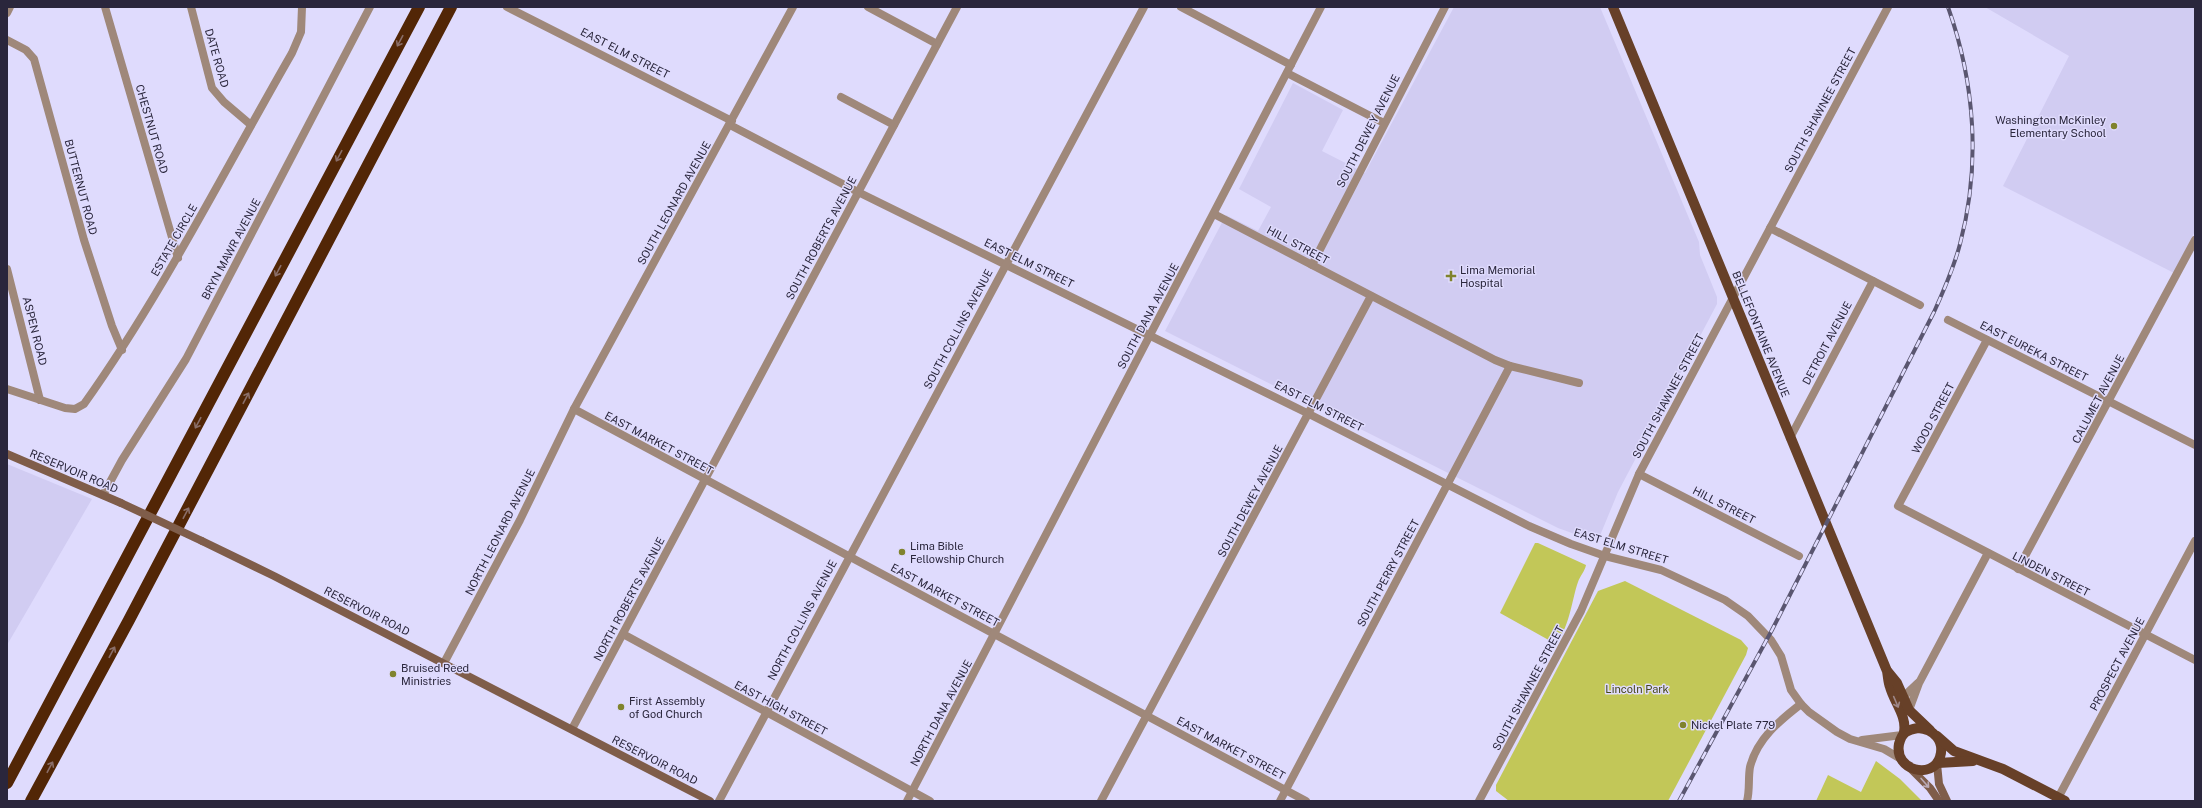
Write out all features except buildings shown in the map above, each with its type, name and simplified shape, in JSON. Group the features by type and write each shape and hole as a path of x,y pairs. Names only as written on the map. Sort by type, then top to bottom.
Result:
{"highway":[{"path":"7,783 419,7"},
{"path":"31,801 129,620 451,7"}],"main road":[{"name":"BELLEFONTAINE AVENUE","path":"1613,7 1887,671 1890,687 1903,718 1905,726 1903,734"},
{"name":"RESERVOIR ROAD","path":"7,454 121,503 274,576 710,801"},
{"name":"BELLEFONTAINE AVENUE","path":"1887,671 1897,683 1910,710 1935,734"},
{"path":"1939,801 1930,788 1901,759 1899,748 1903,734 1918,728 1935,734 1954,751 2003,769 2061,799"},
{"path":"1935,734 1941,750 1937,764 1939,784 1948,801"},
{"path":"1910,768 1926,769 1937,764 1981,761"}],"street":[{"path":"7,13 10,7"},
{"name":"CHESTNUT ROAD","path":"105,7 178,258"},
{"name":"DATE ROAD","path":"191,7 212,88 217,96 251,125"},
{"name":"ESTATE CIRCLE","path":"7,389 65,408 75,409 84,404 122,350 178,258 292,53 301,32 302,7"},
{"name":"BRYN MAWR AVENUE","path":"103,495 122,460 186,359 370,7"},
{"name":"EAST ELM STREET","path":"508,7 731,123 858,192 1309,414 1549,535 1605,556 1671,573 1725,600 1748,616 1768,636 1781,656 1792,690 1801,704 1826,726 1858,740 1884,748 1901,759"},
{"name":"SOUTH LEONARD AVENUE","path":"574,409 793,7"},
{"path":"868,7 937,44"},
{"name":"SOUTH ROBERTS AVENUE","path":"705,480 957,7"},
{"name":"SOUTH COLLINS AVENUE","path":"849,556 1144,7"},
{"path":"1181,7 1384,124"},
{"name":"SOUTH DANA AVENUE","path":"994,634 1321,7"},
{"name":"SOUTH DEWEY AVENUE","path":"1312,265 1445,7"},
{"name":"SOUTH SHAWNEE STREET","path":"1479,801 1579,616 1639,474 1888,7"},
{"name":"BUTTERNUT ROAD","path":"7,40 26,50 34,59 84,240 112,326 122,350"},
{"path":"841,97 894,125"},
{"name":"HILL STREET","path":"1214,214 1371,296 1510,366"},
{"path":"1770,228 1920,305"},
{"name":"CALUMET AVENUE","path":"2018,569 2110,402 2195,240"},
{"name":"ASPEN ROAD","path":"7,268 40,400"},
{"name":"DETROIT AVENUE","path":"1790,438 1873,280"},
{"name":"SOUTH DEWEY AVENUE","path":"1101,801 1371,296"},
{"name":"EAST EUREKA STREET","path":"1948,320 2195,445"},
{"name":"WOOD STREET","path":"1898,506 1987,340"},
{"path":"1510,366 1579,383"},
{"name":"SOUTH PERRY STREET","path":"1280,801 1510,366"},
{"name":"EAST MARKET STREET","path":"574,409 1306,801"},
{"name":"NORTH LEONARD AVENUE","path":"444,663 520,520 574,409"},
{"name":"HILL STREET","path":"1639,474 1799,556"},
{"name":"NORTH ROBERTS AVENUE","path":"572,729 705,480"},
{"name":"LINDEN STREET","path":"1898,506 2195,660"},
{"name":"PROSPECT AVENUE","path":"2061,799 2195,541"},
{"path":"1910,710 1919,682 1988,553"},
{"name":"NORTH COLLINS AVENUE","path":"719,801 849,556"},
{"name":"EAST HIGH STREET","path":"623,634 765,713 930,801"},
{"name":"NORTH DANA AVENUE","path":"907,801 994,634"},
{"path":"1903,697 1919,682"},
{"path":"1747,801 1750,766 1755,752 1763,739 1774,727 1801,704"},
{"path":"1858,740 1903,734"}],"shaded area":[{"name":"Lima Memorial Hospital","path":"1454,7 1600,7 1699,242 1700,255 1717,297 1717,304 1618,492 1599,538 1594,541 1558,528 1165,331 1226,215 1258,231 1271,207 1239,189 1293,83 1343,110 1322,151 1365,173"},
{"name":"Washington McKinley Elementary School","path":"1985,7 2195,7 2195,231 2174,273 2003,186 2069,56"},
{"path":"7,464 92,499 7,645"}],"green space":[{"path":"1535,543 1586,565 1578,582 1567,624 1559,638 1554,643 1500,613"},
{"name":"Lincoln Park","path":"1625,581 1741,640 1748,648 1746,655 1668,801 1509,801 1496,791 1496,785 1598,591"},
{"path":"1876,761 1900,779 1922,801 1816,801 1828,775 1861,792"}],"railway":[{"path":"1679,801 1772,630 1934,312 1955,261 1967,214 1973,154 1972,124 1964,65 1948,7"}],"place":[{"name":"Washington McKinley Elementary School","path":"2114,126"},
{"name":"Lima Memorial Hospital","path":"1451,276"},
{"name":"Lima Bible Fellowship Church","path":"902,552"},
{"name":"Bruised Reed Ministries","path":"393,674"},
{"name":"First Assembly of God Church","path":"621,707"},
{"name":"Nickel Plate 779","path":"1683,725"}]}
